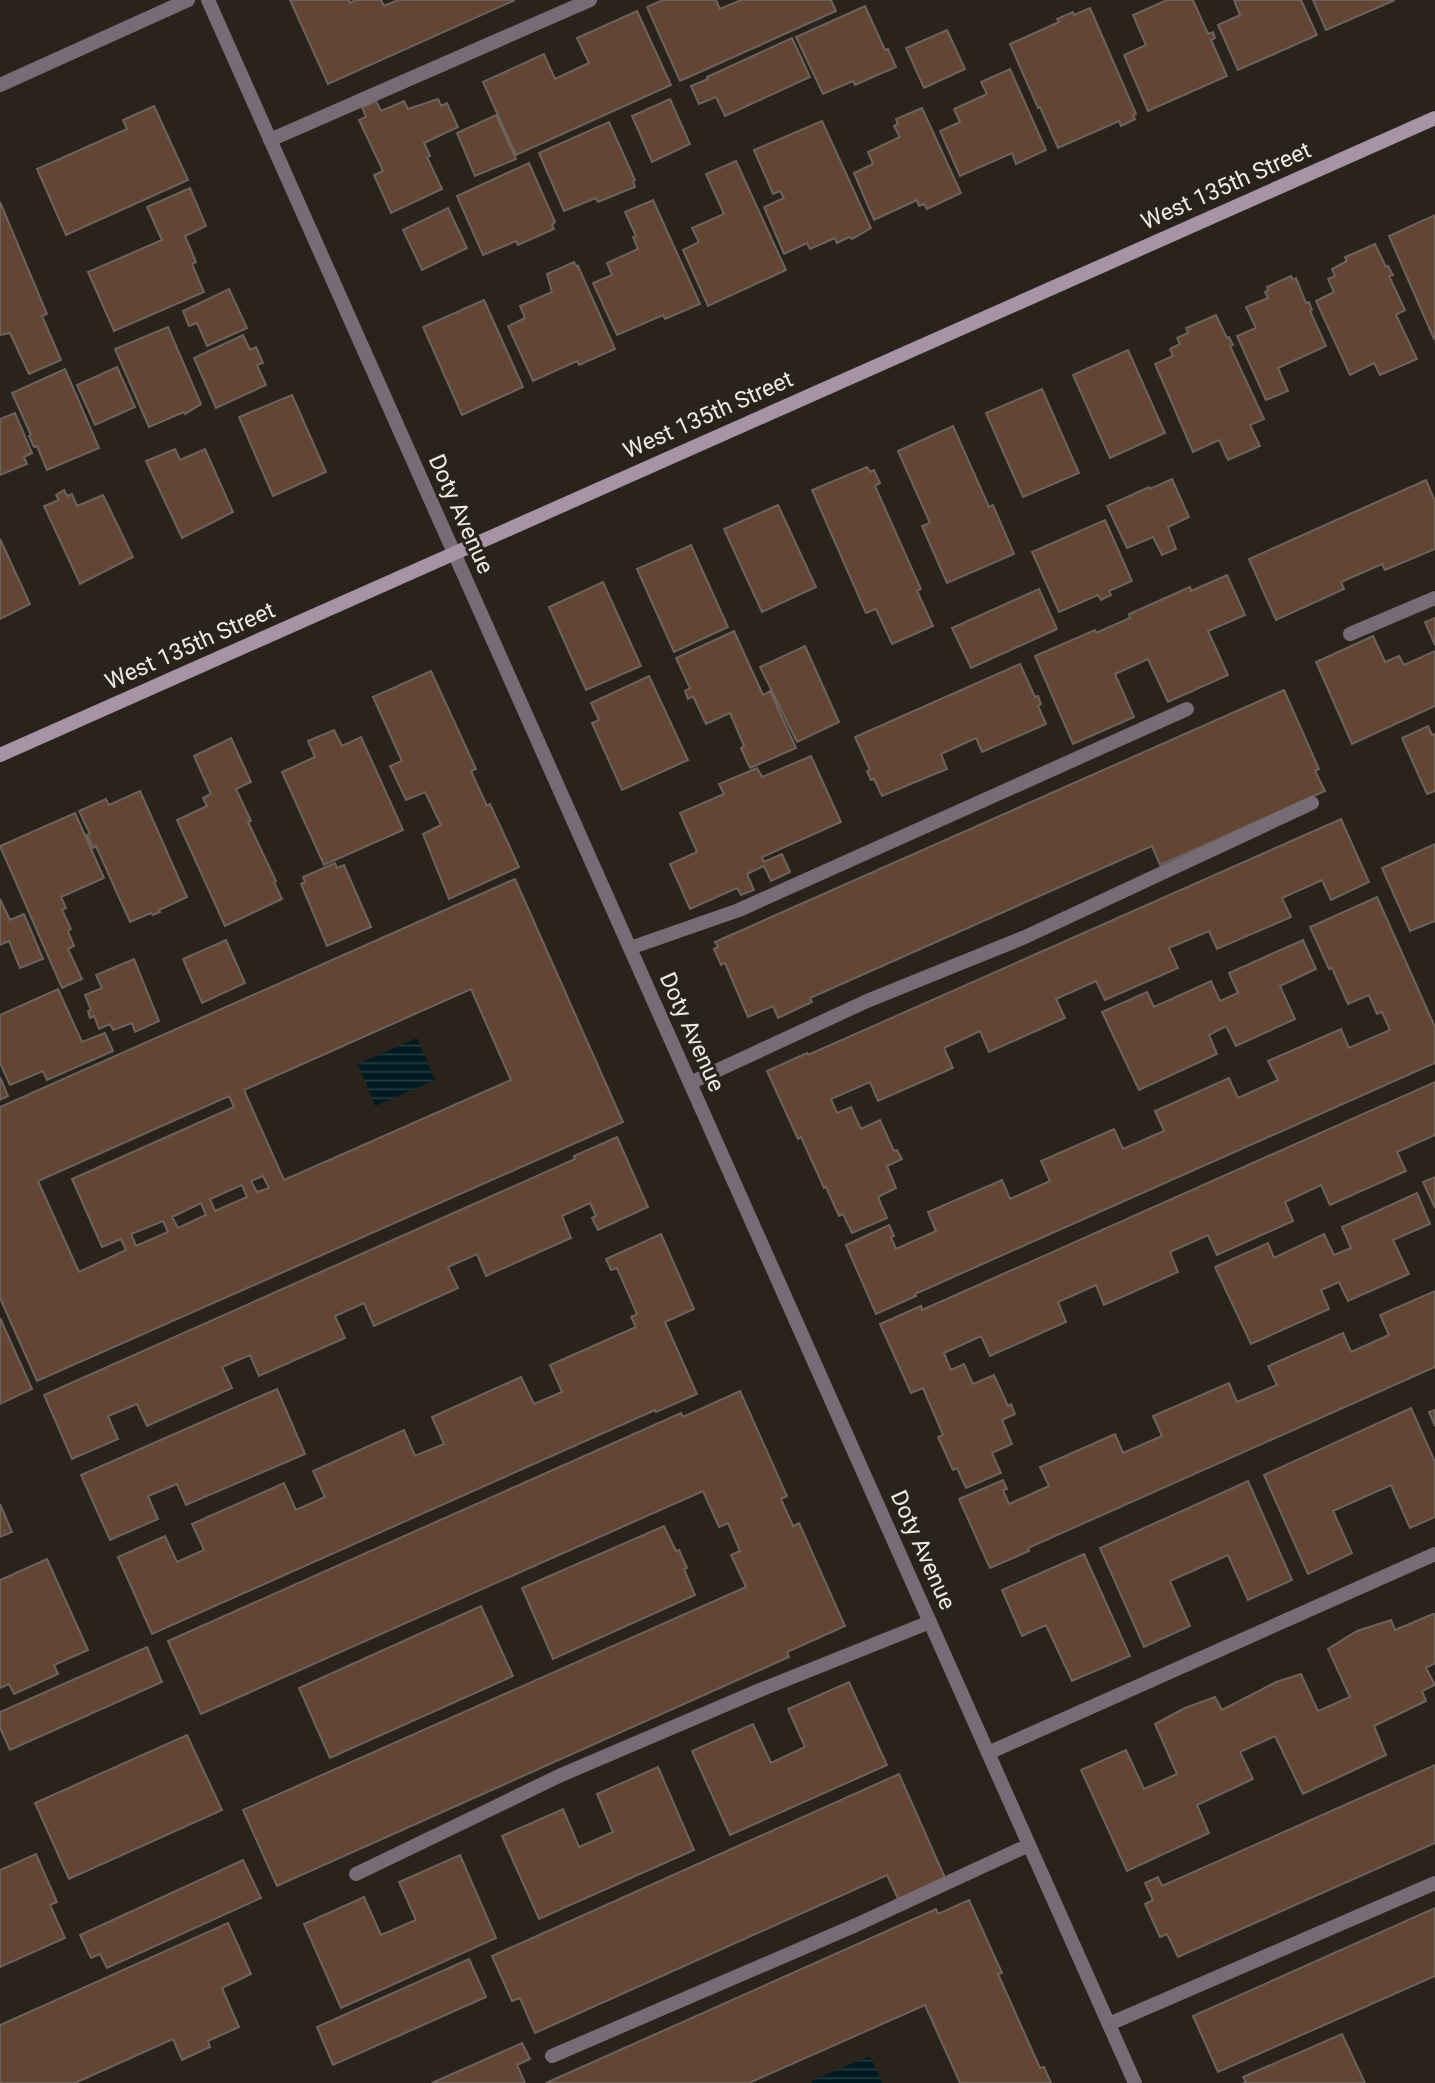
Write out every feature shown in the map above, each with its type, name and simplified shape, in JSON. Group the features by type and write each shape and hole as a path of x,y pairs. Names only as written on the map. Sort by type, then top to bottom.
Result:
{"street":[{"path":"0,85 188,0"},
{"name":"Doty Avenue","path":"208,0 1135,2083"},
{"path":"270,140 590,0"},
{"name":"West 135th Street","path":"0,755 1435,118"},
{"path":"1350,634 1435,598"},
{"path":"630,948 739,910 1187,709"},
{"path":"690,1083 867,1002 1025,937 1312,803"},
{"path":"988,1753 1435,1554"},
{"path":"356,1874 559,1776 760,1690 930,1622"},
{"path":"552,2056 856,1925 1029,1844"},
{"path":"1109,2024 1435,1883"}],"water":[{"path":"417,1038 435,1080 375,1106 358,1064"},
{"path":"870,2056 882,2083 811,2081"}],"building":[{"path":"290,0 349,0 350,3 355,0 381,0 384,6 398,0 515,0 328,84"},
{"path":"663,0 716,0 720,9 741,0 831,0 836,11 680,81 647,7"},
{"path":"1167,0 1193,0 1208,34 1213,32 1215,38 1211,40 1227,76 1148,111 1124,55 1146,45 1133,15"},
{"path":"1234,0 1301,0 1317,35 1238,70 1218,25 1240,15"},
{"path":"1313,0 1395,0 1326,30"},
{"path":"865,6 885,50 888,49 896,67 855,85 853,81 823,94 796,37"},
{"path":"1090,8 1136,114 1133,116 1135,119 1121,126 1119,121 1058,148 1010,44 1059,22 1057,19"},
{"path":"637,11 671,85 516,155 483,82 544,54 555,79 589,63 577,38"},
{"path":"947,30 965,69 924,88 906,48"},
{"path":"792,38 810,77 725,116 716,97 699,104 691,86"},
{"path":"1010,69 1046,150 1016,164 1012,153 960,176 940,131 960,122 954,109 987,94 981,82"},
{"path":"438,99 441,106 447,103 458,127 424,143 430,156 427,157 442,189 391,213 374,175 383,171 359,120 366,117 362,107 376,101 381,111 404,101 408,109"},
{"path":"670,99 690,144 652,162 632,116"},
{"path":"154,106 188,180 66,235 37,169 127,129 123,120"},
{"path":"922,108 961,193 927,209 924,204 919,206 917,200 874,220 854,173 873,164 868,152 900,137 894,126 898,124 896,119"},
{"path":"496,115 516,159 475,176 457,133"},
{"path":"822,121 871,228 852,239 849,237 837,243 835,238 810,249 807,243 784,254 764,207 784,198 780,191 773,194 754,150"},
{"path":"609,122 635,180 635,187 598,202 596,198 564,211 539,153"},
{"path":"736,161 786,270 708,306 683,250 699,242 692,228 724,214 706,174"},
{"path":"529,163 555,222 552,225 554,229 518,245 516,241 483,255 457,196"},
{"path":"190,188 206,226 185,236 196,262 192,264 204,292 114,331 88,272 162,240 147,207"},
{"path":"653,200 700,304 665,319 663,315 617,335 593,283 612,275 607,263 638,249 633,237 636,236 625,212"},
{"path":"0,202 47,314 42,316 61,360 29,374 10,333 0,335"},
{"path":"448,208 467,248 422,270 403,230"},
{"path":"1435,215 1435,338 1434,339 1389,236"},
{"path":"1375,244 1393,275 1389,276 1405,310 1396,315 1417,359 1380,375 1374,363 1350,375 1316,301 1334,292 1328,279 1335,276 1332,269 1347,261 1345,257"},
{"path":"574,262 615,349 579,365 577,361 533,381 508,326 525,318 520,306 552,292 547,274"},
{"path":"1291,276 1293,280 1296,278 1306,303 1309,302 1310,311 1326,346 1278,368 1288,391 1266,400 1237,336 1256,328 1246,307 1268,298 1265,292 1267,287"},
{"path":"229,289 247,328 207,346 197,323 189,326 183,311"},
{"path":"484,300 523,387 462,415 423,327"},
{"path":"1216,315 1233,345 1230,346 1264,419 1250,425 1260,446 1228,460 1219,440 1193,452 1155,364 1173,356 1170,349 1180,344 1177,338 1188,333 1186,328"},
{"path":"168,327 201,404 185,414 184,412 149,427 115,349"},
{"path":"243,335 250,350 256,347 263,363 257,365 266,385 216,408 194,358"},
{"path":"1128,350 1165,433 1110,458 1073,375"},
{"path":"117,367 135,407 95,425 77,385"},
{"path":"65,369 99,448 47,470 37,446 34,447 29,436 31,435 12,393"},
{"path":"1042,389 1079,473 1023,497 986,413"},
{"path":"292,395 326,472 273,496 239,417"},
{"path":"15,413 32,453 24,457 27,464 0,475 0,419"},
{"path":"953,426 989,507 993,505 1014,554 947,583 922,526 930,523 898,451"},
{"path":"175,449 180,460 205,449 233,512 182,538 146,461"},
{"path":"867,467 870,472 874,470 880,483 875,486 921,589 917,591 933,626 892,644 876,609 866,613 812,490"},
{"path":"1172,479 1189,517 1168,527 1176,549 1162,555 1153,537 1127,548 1107,506"},
{"path":"1426,480 1435,501 1435,549 1385,570 1382,564 1341,582 1344,589 1276,620 1249,559"},
{"path":"64,490 67,496 72,494 77,506 103,495 133,557 80,584 44,506 59,500 56,495"},
{"path":"778,505 816,587 762,612 724,529"},
{"path":"1105,520 1132,581 1109,591 1111,595 1101,600 1098,595 1059,612 1032,552"},
{"path":"0,539 30,604 0,619"},
{"path":"691,545 728,627 674,652 637,569"},
{"path":"1227,575 1245,615 1208,631 1228,675 1168,702 1148,659 1115,674 1134,717 1073,744 1035,656 1130,618 1129,614 1190,587 1191,591"},
{"path":"603,582 641,666 586,690 549,607"},
{"path":"1039,589 1057,629 971,668 952,628"},
{"path":"1435,618 1435,645 1425,622"},
{"path":"734,631 763,695 770,691 796,748 750,768 730,713 706,724 693,696 688,699 685,691 690,688 676,658"},
{"path":"1373,636 1385,662 1399,656 1404,665 1435,651 1435,706 1352,744 1316,662"},
{"path":"805,646 839,722 797,742 760,667"},
{"path":"1020,664 1035,697 1038,696 1041,704 1038,706 1046,724 982,752 976,738 941,754 947,769 882,796 874,779 871,780 867,771 870,770 855,737"},
{"path":"431,671 476,769 471,771 487,806 490,804 519,867 449,899 423,834 441,825 425,792 406,800 390,766 402,761 373,697"},
{"path":"649,676 688,760 622,790 592,723 599,720 591,703"},
{"path":"1284,690 1319,769 1315,771 1325,791 1160,865 1152,846 810,998 812,1002 778,1018 773,1006 748,1017 725,963 721,965 714,949 718,947 715,942"},
{"path":"1428,726 1432,735 1435,734 1435,791 1427,794 1402,738"},
{"path":"334,730 342,746 361,737 403,830 324,865 282,772 315,757 308,741"},
{"path":"231,738 251,782 236,789 282,899 225,926 177,820 207,806 203,798 211,794 194,756"},
{"path":"811,756 841,822 762,857 764,862 782,854 790,872 771,881 764,866 747,874 754,890 741,895 737,888 690,909 670,864 697,852 680,813 724,794 719,784 757,768 762,777"},
{"path":"140,791 187,897 159,910 160,912 130,922 96,846 93,848 87,835 90,834 79,811 106,799 109,805"},
{"path":"75,813 104,878 61,897 66,908 62,910 71,929 68,931 74,946 68,949 82,979 62,988 0,846"},
{"path":"1341,819 1369,882 1331,900 1322,880 1282,898 1291,917 1217,949 1209,931 1169,948 1178,968 1105,1000 1096,981 1056,999 1065,1018 989,1052 980,1031 944,1048 953,1068 878,1101 870,1082 831,1099 837,1113 851,1107 861,1129 880,1120 894,1151 897,1150 902,1159 887,1166 896,1188 878,1197 887,1218 852,1233 843,1214 839,1216 826,1187 824,1188 801,1137 798,1139 767,1071"},
{"path":"1435,844 1435,921 1410,931 1382,868"},
{"path":"335,863 337,868 344,865 371,927 327,946 301,884 305,882 303,877"},
{"path":"515,879 623,1122 37,1381 0,1298 0,1107","holes":["471,989 511,1080 284,1180 244,1090","229,1096 234,1107 72,1179 102,1247 121,1239 126,1250 79,1272 38,1181","263,1176 269,1188 257,1192 251,1181","242,1185 247,1197 215,1211 210,1199","201,1203 206,1215 178,1228 172,1217","163,1221 168,1232 136,1246 131,1234"]},
{"path":"1377,897 1435,1027 1435,1063 915,1294 916,1296 876,1314 846,1245 889,1225 896,1249 936,1231 928,1212 1002,1180 1010,1199 1050,1181 1041,1161 1114,1129 1123,1149 1164,1131 1155,1111 1229,1078 1238,1098 1278,1080 1268,1061 1341,1029 1349,1048 1390,1030 1382,1012 1377,1014 1369,995 1348,1004 1310,927"},
{"path":"0,899 10,920 24,914 43,959 20,968 9,941 0,945"},
{"path":"226,940 245,983 202,1003 183,959"},
{"path":"1303,940 1316,969 1280,986 1295,1019 1236,1046 1226,1026 1209,1035 1217,1054 1139,1090 1102,1012 1147,992 1154,1007 1211,981 1220,1001 1238,993 1229,973"},
{"path":"134,959 159,1021 135,1032 132,1023 113,1030 110,1024 99,1029 94,1016 90,1018 88,1011 91,1010 85,995 102,988 96,975"},
{"path":"58,989 82,1042 105,1033 113,1051 47,1080 43,1071 10,1085 0,1063 0,1015"},
{"path":"0,1077 8,1096 0,1100"},
{"path":"1435,1082 1435,1135 1397,1152 1406,1171 1330,1205 1321,1185 1285,1202 1293,1221 1217,1255 1208,1235 1170,1252 1178,1272 1104,1305 1096,1285 1058,1302 1066,1322 990,1356 981,1336 944,1353 951,1370 964,1364 973,1384 994,1375 1008,1406 1011,1404 1015,1414 1002,1420 1012,1444 992,1453 1001,1473 966,1488 957,1468 953,1470 938,1437 943,1435 923,1388 911,1393 880,1324 921,1306 922,1310"},
{"path":"617,1137 648,1207 598,1230 592,1218 596,1216 590,1203 562,1216 571,1238 486,1276 477,1254 448,1267 458,1288 374,1326 364,1303 335,1316 345,1338 259,1376 250,1355 222,1367 232,1388 147,1426 137,1404 108,1416 118,1439 72,1459 44,1395 575,1159 574,1156"},
{"path":"1435,1177 1435,1208 1423,1182"},
{"path":"1417,1193 1430,1224 1393,1240 1409,1274 1348,1301 1339,1282 1321,1290 1329,1309 1251,1344 1215,1267 1268,1243 1274,1258 1324,1234 1334,1255 1351,1248 1342,1227"},
{"path":"661,1234 694,1309 665,1322 697,1394 656,1412 655,1410 152,1634 118,1557 165,1536 177,1562 204,1550 192,1524 284,1483 296,1510 325,1497 313,1471 404,1430 415,1456 444,1444 432,1417 521,1377 534,1404 562,1392 550,1365 636,1327 631,1317 637,1314 617,1268 611,1270 606,1259"},
{"path":"1435,1291 1435,1367 1028,1548 1029,1551 990,1568 959,1499 1003,1480 1007,1489 1003,1490 1009,1504 1049,1486 1040,1467 1115,1434 1123,1453 1162,1436 1153,1416 1229,1383 1237,1402 1277,1385 1268,1366 1343,1333 1351,1352 1389,1335 1380,1315"},
{"path":"0,1318 32,1389 0,1404"},
{"path":"277,1389 305,1454 186,1505 177,1484 148,1496 158,1519 110,1540 81,1475"},
{"path":"740,1391 787,1496 781,1499 793,1526 799,1523 845,1626 787,1652 789,1657 277,1886 243,1810 746,1587 731,1555 740,1551 728,1523 719,1527 703,1491 201,1714 168,1641 681,1413 683,1417"},
{"path":"1411,1408 1435,1462 1435,1517 1410,1528 1391,1485 1333,1511 1352,1553 1308,1574 1264,1475"},
{"path":"1435,1410 1435,1426 1429,1412"},
{"path":"1248,1481 1292,1580 1248,1600 1228,1555 1170,1581 1190,1626 1144,1647 1100,1548"},
{"path":"0,1504 12,1532 0,1537"},
{"path":"664,1526 676,1551 679,1550 695,1595 553,1659 522,1588"},
{"path":"1084,1554 1130,1656 1072,1681 1046,1625 1022,1636 1002,1590"},
{"path":"47,1559 88,1650 54,1665 58,1674 14,1694 9,1684 0,1688 0,1580"},
{"path":"481,1606 513,1676 330,1758 299,1688"},
{"path":"1433,1614 1435,1663 1426,1668 1435,1685 1422,1691 1426,1701 1374,1726 1386,1755 1303,1794 1275,1736 1240,1752 1253,1779 1197,1805 1209,1833 1127,1871 1081,1770 1126,1750 1144,1789 1177,1774 1155,1724 1185,1708 1215,1697 1222,1710 1276,1682 1301,1674 1318,1711 1350,1697 1328,1649 1357,1631 1391,1620 1395,1630"},
{"path":"147,1647 162,1682 10,1750 0,1728 0,1712"},
{"path":"849,1682 887,1765 730,1835 692,1751 753,1724 771,1763 805,1747 788,1709"},
{"path":"187,1735 222,1810 69,1879 35,1803"},
{"path":"1435,1765 1435,1843 1178,1957 1167,1934 1160,1937 1145,1904 1153,1900 1145,1883 1158,1877 1162,1886"},
{"path":"658,1767 694,1850 539,1919 502,1836 563,1809 579,1847 613,1832 597,1794"},
{"path":"899,1774 946,1880 899,1901 887,1875 535,2033 520,1998 512,2001 492,1956"},
{"path":"36,1854 57,1902 50,1905 65,1938 0,1967 0,1870"},
{"path":"460,1855 496,1938 341,2008 304,1924 364,1897 381,1935 416,1920 399,1882"},
{"path":"243,1860 261,1898 107,1968 100,1954 91,1958 80,1935"},
{"path":"969,1900 1040,2068 1044,2067 1051,2083 960,2083 925,2005 749,2083 546,2083 936,1909 938,1914"},
{"path":"1435,1908 1435,1976 1218,2072 1193,2016"},
{"path":"228,1923 251,1974 222,1988 239,2027 208,2041 210,2047 182,2060 173,2039 75,2083 0,2083 0,2025"},
{"path":"469,1959 486,1997 333,2065 317,2027"},
{"path":"1342,2034 1365,2083 1243,2083 1246,2082 1243,2077"},
{"path":"522,2043 530,2059 517,2065 525,2083 432,2083"}]}
